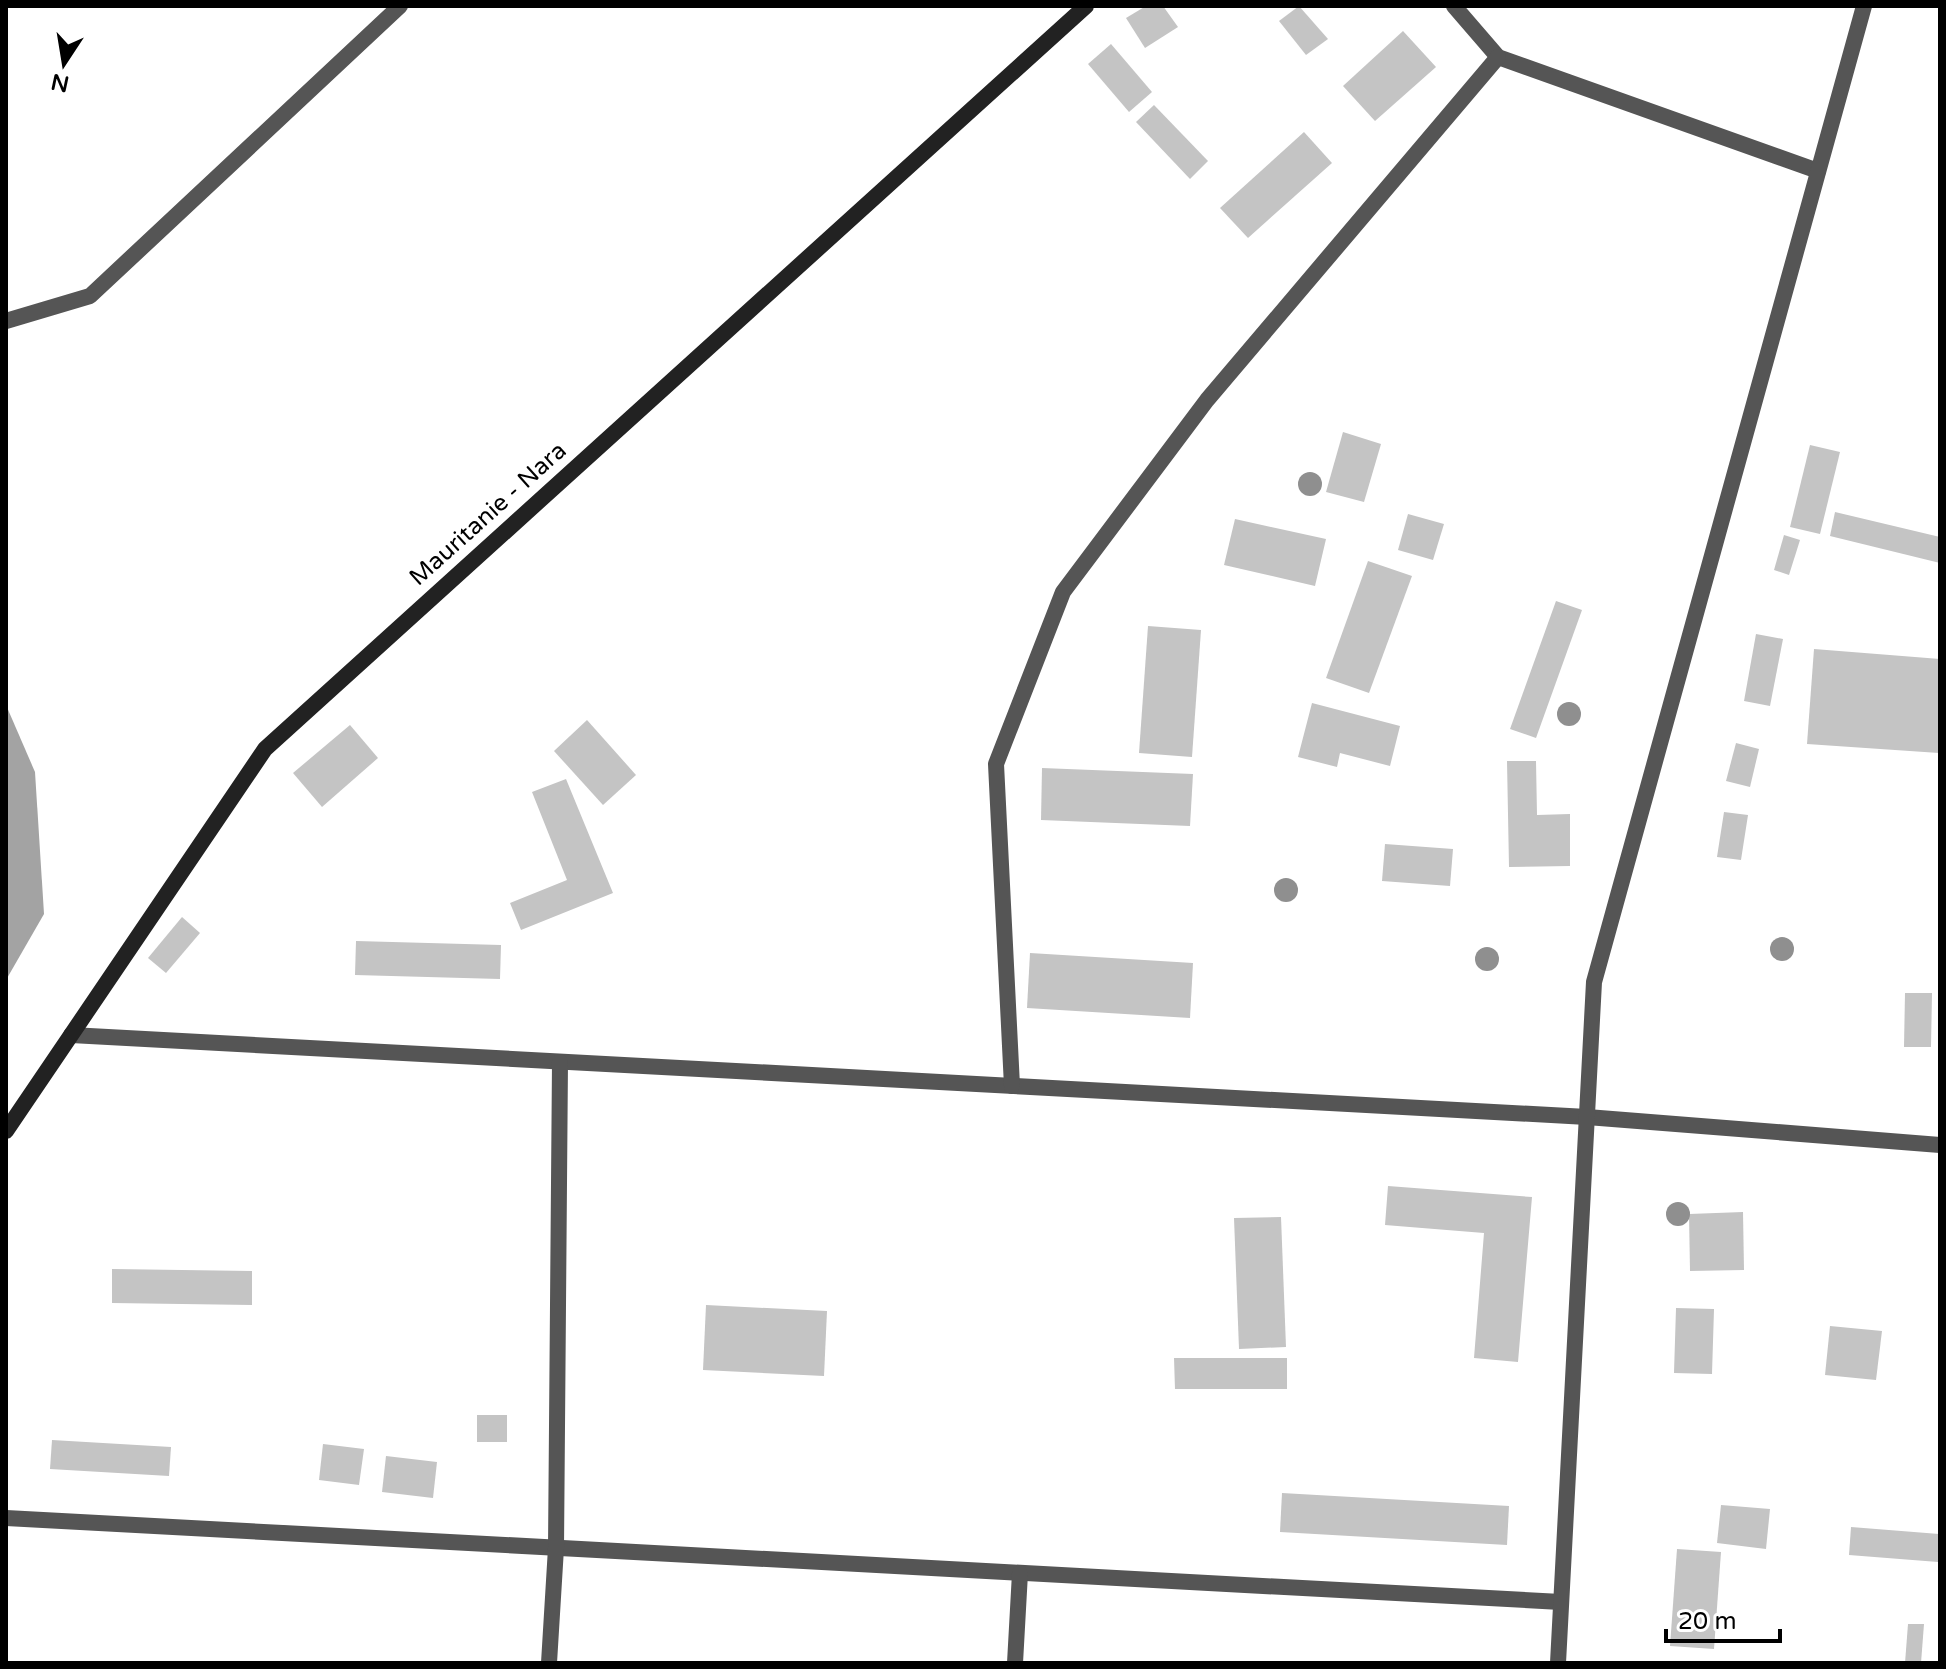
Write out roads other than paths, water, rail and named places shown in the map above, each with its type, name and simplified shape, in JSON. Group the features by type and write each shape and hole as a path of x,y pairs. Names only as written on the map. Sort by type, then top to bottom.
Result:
{"main road":[{"name":"Mauritanie - Nara","path":"6,1131 265,749 1086,6"}],"street":[{"path":"6,321 90,296 400,6"},
{"path":"1454,6 1498,57 1818,171"},
{"path":"1558,1663 1594,982 1864,6"},
{"path":"1012,1086 996,764 1063,592 1207,400 1498,57"},
{"path":"71,1035 1587,1117 1940,1145"},
{"path":"549,1663 556,1548 560,1062"},
{"path":"6,1518 1561,1602"},
{"path":"1015,1663 1020,1573"}]}
